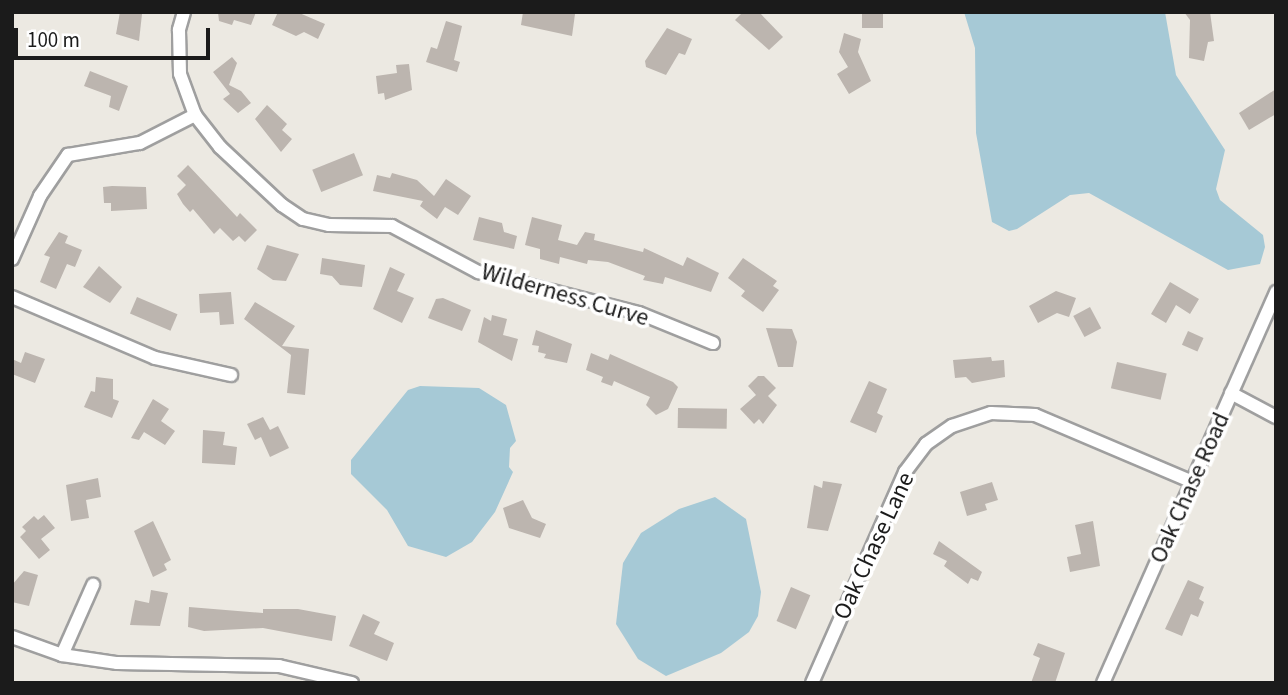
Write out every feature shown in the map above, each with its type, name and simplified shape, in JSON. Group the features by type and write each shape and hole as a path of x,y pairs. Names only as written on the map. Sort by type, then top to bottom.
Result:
{"street":[{"name":"Wilderness Curve","path":"184,12 179,30 180,74 195,116 220,147 282,205 303,219 329,225 391,226 478,272 639,313 713,344"},
{"path":"12,259 40,196 68,155 140,142 195,116"},
{"name":"Oak Chase Road","path":"1103,683 1276,292"},
{"path":"12,297 155,358 232,375"},
{"path":"1231,393 1276,418"},
{"name":"Oak Chase Lane","path":"812,683 905,472 926,444 951,426 991,413 1035,415 1193,482"},
{"path":"62,655 93,586"},
{"path":"12,637 62,655 117,663 279,666 352,683"}],"water":[{"path":"964,12 1165,12 1176,75 1225,150 1216,189 1220,200 1263,235 1265,247 1260,264 1228,270 1089,193 1070,195 1017,229 1009,231 992,222 976,133 975,48"},
{"path":"420,386 479,388 506,405 516,441 510,448 509,467 513,472 495,512 472,542 446,557 408,546 387,510 351,474 351,460 408,390"},
{"path":"715,497 746,519 761,592 758,616 749,632 721,653 666,676 638,659 616,624 623,563 641,533 679,509"}],"building":[{"path":"120,12 142,14 139,41 116,34"},
{"path":"218,12 256,12 251,25 234,20 232,25 219,21"},
{"path":"278,12 297,12 325,24 318,39 304,32 296,36 272,25"},
{"path":"523,12 575,14 572,36 521,25"},
{"path":"743,12 759,12 783,37 769,50 735,20"},
{"path":"862,12 883,12 883,28 862,28"},
{"path":"1184,12 1210,12 1214,41 1208,42 1204,61 1189,58 1190,20"},
{"path":"446,21 462,26 454,60 460,62 457,72 426,62 431,47 437,49"},
{"path":"667,28 692,39 685,55 679,53 666,75 646,67 645,61"},
{"path":"844,33 861,39 858,52 871,81 849,94 837,74 848,67 839,52"},
{"path":"232,57 237,63 229,85 241,91 251,103 238,113 223,99 230,94 213,72"},
{"path":"409,64 412,90 385,100 384,93 378,94 376,76 397,73 396,65"},
{"path":"90,71 128,86 119,111 109,107 111,96 84,86"},
{"path":"1276,89 1276,114 1249,130 1239,113"},
{"path":"267,105 287,124 282,130 292,139 281,152 255,119"},
{"path":"354,153 363,175 321,192 312,170"},
{"path":"188,165 237,217 240,213 257,230 245,242 239,236 233,241 220,228 214,234 193,209 190,212 183,204 177,194 186,185 177,176"},
{"path":"392,173 417,180 434,196 446,179 471,196 458,215 445,207 437,219 420,206 423,201 373,191 377,175 390,178"},
{"path":"103,187 146,187 147,209 111,211 111,203 104,203"},
{"path":"479,217 502,223 504,232 517,236 514,249 473,240"},
{"path":"532,217 562,225 558,240 577,245 585,232 595,234 594,240 643,252 644,248 683,266 687,257 719,273 711,292 665,277 663,284 643,280 645,276 608,262 588,260 587,264 560,257 559,264 540,259 540,249 525,245"},
{"path":"59,232 68,236 65,243 82,250 75,267 67,264 56,289 40,282 50,257 44,255"},
{"path":"267,245 299,254 286,281 273,280 257,269"},
{"path":"322,258 365,265 362,287 340,285 332,276 320,274"},
{"path":"743,258 777,281 773,286 779,290 763,312 741,296 745,291 728,278"},
{"path":"99,266 122,287 110,303 83,287"},
{"path":"390,267 405,274 397,291 414,298 402,323 373,309"},
{"path":"1170,282 1199,299 1190,314 1176,305 1166,323 1151,314"},
{"path":"1056,291 1076,298 1069,317 1057,313 1038,323 1029,306"},
{"path":"231,292 234,324 220,325 219,312 200,313 199,294"},
{"path":"137,297 178,314 170,331 130,314"},
{"path":"443,298 471,310 462,331 428,318 436,299"},
{"path":"255,302 295,326 282,346 309,349 305,395 287,393 291,355 244,319"},
{"path":"1090,307 1101,328 1084,337 1073,316"},
{"path":"492,315 507,319 503,335 518,339 512,361 478,342 484,317 491,321"},
{"path":"766,328 792,329 797,342 793,367 778,367"},
{"path":"536,330 572,344 567,363 544,358 546,354 538,352 539,346 532,345"},
{"path":"1188,331 1204,338 1197,352 1182,345"},
{"path":"25,352 45,359 35,383 12,374 12,359 21,363"},
{"path":"591,353 608,360 610,354 673,382 678,387 668,409 656,415 646,405 650,397 614,381 612,386 601,382 603,377 586,370"},
{"path":"991,357 992,361 1004,360 1005,377 972,383 966,377 955,378 953,360"},
{"path":"1117,362 1167,373 1161,400 1111,388"},
{"path":"758,376 764,376 776,388 768,396 777,405 763,424 759,419 754,424 740,409 756,395 748,386"},
{"path":"96,377 113,379 113,399 119,401 112,418 84,407 91,391 95,392"},
{"path":"869,381 887,389 877,413 883,416 876,433 850,422"},
{"path":"153,399 169,409 161,421 175,431 165,445 144,432 139,440 131,438"},
{"path":"678,408 727,409 727,429 678,428"},
{"path":"263,417 270,430 278,426 289,448 270,457 261,437 255,440 247,424"},
{"path":"203,430 225,432 223,445 237,447 235,465 202,463"},
{"path":"98,478 101,497 86,500 89,518 71,521 66,485"},
{"path":"823,481 842,484 828,531 807,528 814,485 822,488"},
{"path":"992,482 998,500 985,504 987,510 967,516 960,492"},
{"path":"523,500 532,518 546,524 540,538 509,528 503,508"},
{"path":"44,515 55,528 41,539 50,550 39,559 20,537 26,531 22,527 34,516 38,520"},
{"path":"153,521 171,560 164,564 167,570 153,577 134,531"},
{"path":"1093,521 1100,566 1070,572 1067,557 1081,554 1075,525"},
{"path":"939,541 982,572 978,581 971,578 968,584 944,566 947,561 933,554"},
{"path":"24,571 38,575 29,606 12,602 12,585"},
{"path":"1188,580 1204,587 1199,599 1204,602 1198,617 1191,614 1182,636 1165,629"},
{"path":"791,587 810,595 796,629 777,621"},
{"path":"151,590 168,593 160,626 130,625 135,600 149,603"},
{"path":"189,607 263,613 263,609 298,609 336,616 332,641 263,628 204,631 188,627"},
{"path":"363,614 380,622 374,634 394,643 387,661 349,646"},
{"path":"1038,643 1065,653 1055,683 1031,683 1040,658 1033,655"}]}
